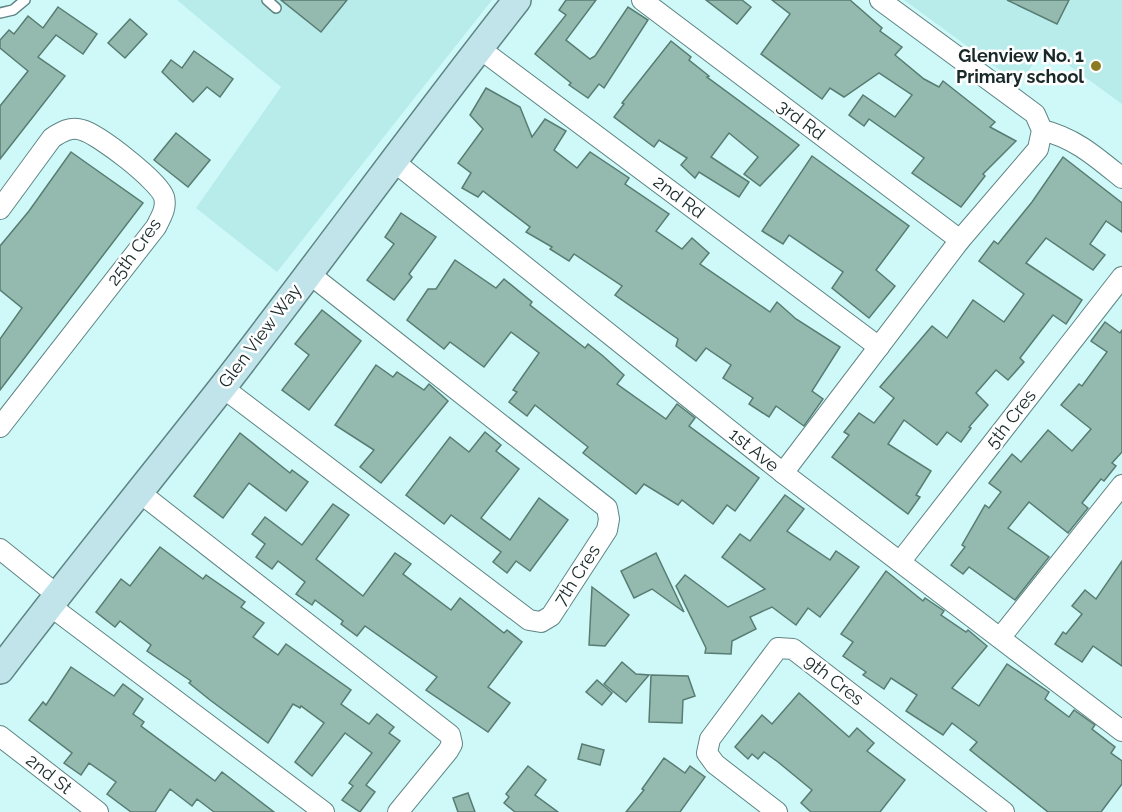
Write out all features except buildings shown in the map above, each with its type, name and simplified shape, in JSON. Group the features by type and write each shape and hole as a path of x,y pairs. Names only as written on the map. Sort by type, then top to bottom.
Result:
{"street":[{"name":"Glen View Way","path":"0,670 52,600 222,387 392,160 517,0"},
{"name":"3rd Rd","path":"642,0 960,240"},
{"path":"880,0 1039,122 1085,147 1122,178"},
{"name":"2nd Rd","path":"479,48 879,347"},
{"path":"783,473 960,240 1038,149 1039,122"},
{"name":"25th Cres","path":"0,209 52,138 64,130 81,129 94,135 159,186 164,198 164,210 156,227 0,427"},
{"name":"1st Ave","path":"392,160 783,473 1000,638 1119,723"},
{"name":"7th Cres","path":"222,387 529,620 541,622 551,616 607,530 609,519 607,508 307,272"},
{"name":"5th Cres","path":"900,561 1122,278"},
{"path":"1000,638 1122,485"},
{"path":"139,492 450,735 452,744 448,751 398,812"},
{"path":"0,549 52,600 324,812"},
{"name":"9th Cres","path":"777,812 715,764 707,753 710,739 778,648 793,649 1004,812"},
{"name":"2nd St","path":"0,736 99,812"}],"lane":[{"path":"0,13 13,10 25,0"},
{"path":"267,0 276,8"}],"shaded area":[{"path":"177,0 492,0 277,272 196,208 281,87"},
{"name":"Glenview No. 1 Primary school","path":"904,0 1122,0 1122,104 1045,48 1019,84"}],"place":[{"name":"Glenview No. 1 Primary school","path":"1096,66"}]}
